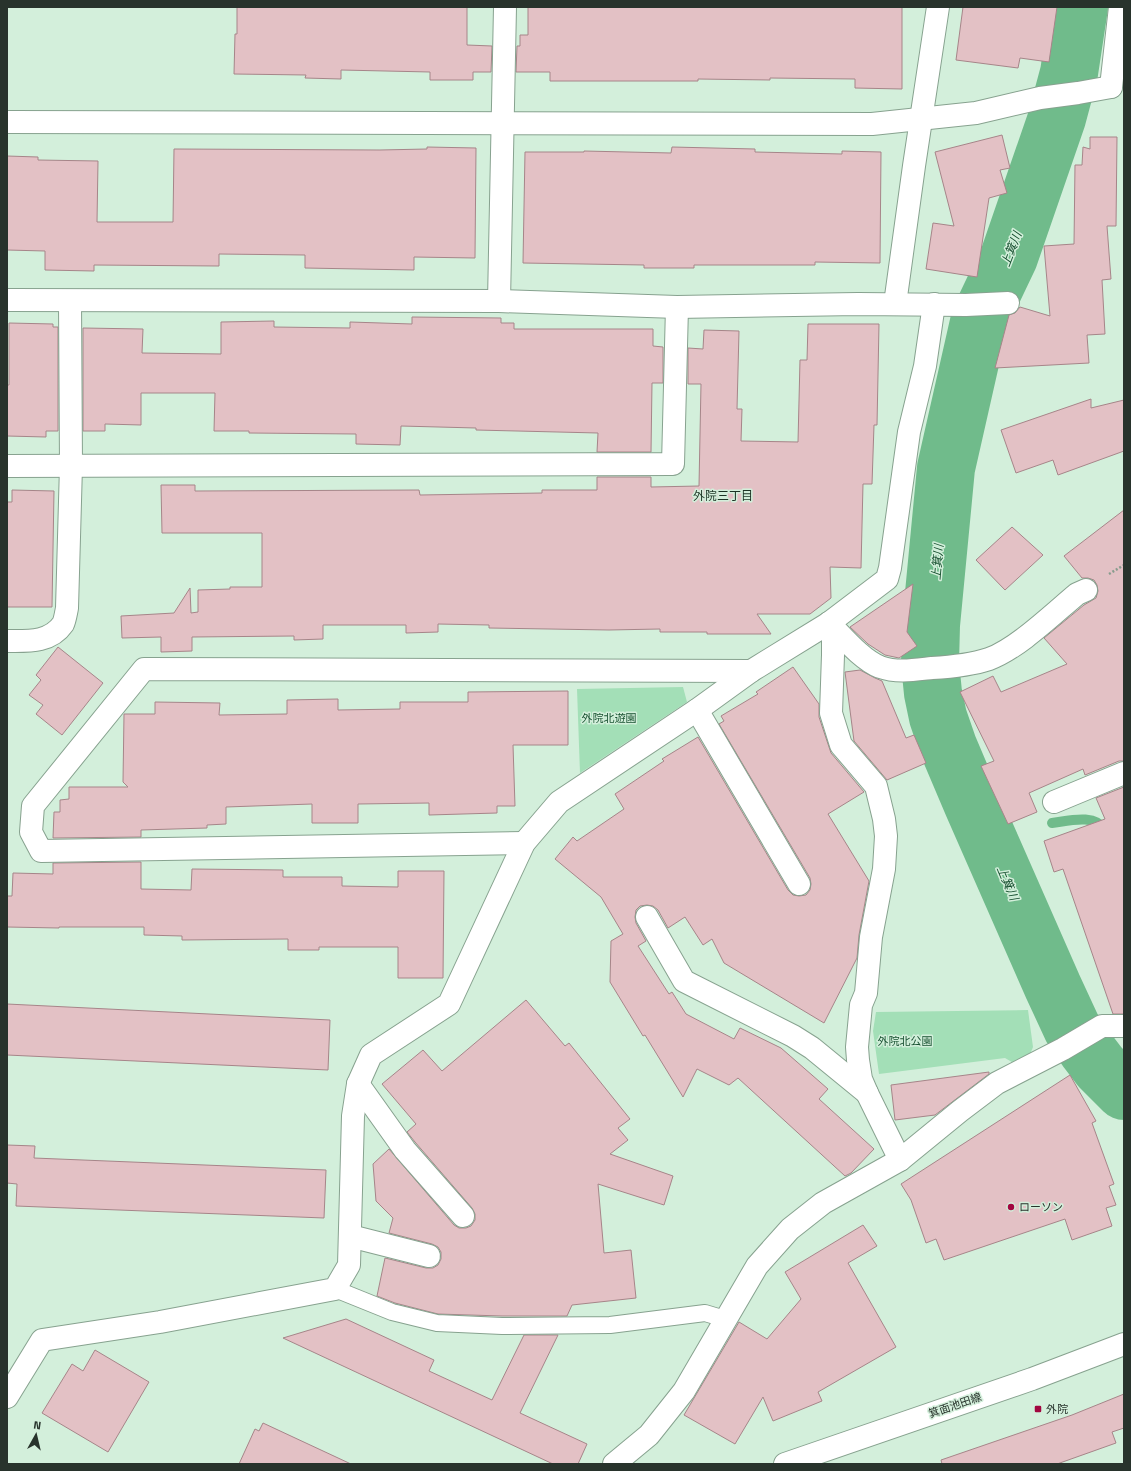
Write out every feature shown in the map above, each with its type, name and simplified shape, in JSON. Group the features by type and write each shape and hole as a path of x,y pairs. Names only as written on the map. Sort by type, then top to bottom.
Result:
{"street":[{"path":"499,301 506,7"},
{"path":"895,304 938,7"},
{"path":"7,122 872,124 921,119 976,113 1040,98 1111,87 1120,7"},
{"path":"7,300 499,301 677,307 1003,303"},
{"path":"7,641 44,639 55,633 64,623 67,608 71,466 70,301"},
{"path":"7,1397 42,1340 160,1322 334,1289 349,1265 353,1116 358,1084 371,1055 449,1004 524,843 559,802 697,710 751,671 829,623 884,582 889,575 909,432 925,366 934,304"},
{"path":"7,466 673,464 677,307"},
{"path":"829,623 869,661 879,666 892,670 903,671 943,667 990,659 1019,642 1077,594 1086,590"},
{"path":"829,623 833,654 831,714 841,745 876,786 884,819 886,836 884,869 871,937 866,993 861,1005 857,1047 861,1079 900,1160"},
{"path":"524,843 41,852 31,832 33,806 144,669 751,671"},
{"path":"697,710 799,884"},
{"path":"1054,802 1124,773"},
{"path":"647,917 684,980 793,1036 812,1048 867,1093"},
{"path":"614,1464 649,1435 684,1391 757,1266 790,1229 823,1204 900,1160 997,1083 1063,1049 1102,1026 1124,1026"},
{"path":"358,1084 406,1150 463,1216"},
{"path":"350,1236 429,1256"},
{"name":"箕面池田線","path":"785,1464 1032,1379 1124,1344"}],"lane":[{"path":"334,1289 392,1312 436,1323 502,1326 610,1325 704,1313 726,1319"}],"green space":[{"name":"外院北遊園","path":"683,687 687,702 580,773 577,689"},
{"name":"外院北公園","path":"1028,1010 1033,1047 1029,1057 1017,1065 1005,1058 879,1074 873,1031 876,1012"}],"building":[{"path":"237,7 467,7 467,45 492,46 491,72 473,72 473,80 430,80 430,72 341,70 341,79 305,78 306,75 234,74 235,34 237,34"},
{"path":"528,7 902,7 902,89 855,88 855,79 770,78 770,80 698,79 698,81 550,81 550,72 516,72 517,46 520,46 520,35 528,35"},
{"path":"963,7 1057,7 1049,62 1020,58 1018,68 956,60"},
{"path":"1002,135 1010,168 1000,170 1007,193 989,198 977,277 926,269 933,223 954,226 935,152"},
{"path":"1090,137 1117,137 1116,226 1107,226 1111,279 1102,280 1105,334 1087,335 1089,363 995,368 1009,315 1015,313 1020,307 1050,316 1044,246 1074,244 1075,165 1082,165 1083,147 1090,149"},
{"path":"427,147 476,148 475,258 414,257 414,270 305,268 305,255 219,254 219,266 94,265 94,271 45,270 45,251 7,250 7,156 38,157 38,160 98,161 97,222 173,222 174,149 380,150 427,149"},
{"path":"672,147 755,149 755,152 842,154 842,151 881,152 880,263 815,262 815,265 694,265 694,268 644,268 644,265 523,263 525,152 584,151 671,153"},
{"path":"412,317 501,318 501,323 514,323 514,329 653,329 653,346 663,347 663,383 652,383 651,452 597,452 598,433 476,430 476,428 401,426 400,445 356,444 356,434 249,433 249,431 214,431 215,393 141,393 141,425 105,424 105,431 83,431 83,328 143,329 142,353 221,354 221,322 274,321 274,327 350,328 350,322 412,324"},
{"path":"9,323 53,324 53,327 58,327 58,431 46,431 46,437 7,436"},
{"path":"808,324 879,324 877,425 874,425 872,484 863,484 861,568 830,567 831,598 810,614 757,614 771,634 660,632 660,629 609,630 489,628 489,625 438,624 438,632 406,633 406,625 323,625 323,639 294,640 294,636 192,637 192,651 161,652 161,637 122,638 121,616 174,613 190,588 191,613 198,612 198,590 230,589 230,587 262,587 262,533 162,533 161,485 195,485 195,491 419,490 420,495 542,493 542,490 597,490 597,477 651,477 651,487 699,486 701,384 688,384 688,348 703,349 704,330 739,331 737,409 742,409 741,441 798,442 800,360 807,360"},
{"path":"1091,399 1091,408 1124,400 1124,451 1058,475 1053,460 1016,473 1001,430"},
{"path":"12,490 54,491 52,607 7,607 7,502 12,502"},
{"path":"1124,510 1124,761 1119,761 1085,775 1083,769 1029,793 1037,812 1008,824 981,766 994,761 960,692 993,676 1001,692 1067,664 1044,638 1084,605 1096,598 1098,591 1094,580 1082,578 1064,556"},
{"path":"1012,527 1043,555 1005,590 976,560"},
{"path":"913,584 907,632 917,646 899,658 885,655 868,644 850,627"},
{"path":"58,647 103,683 62,735 36,714 43,705 29,695 41,680 36,675"},
{"path":"793,667 819,704 819,717 831,753 864,792 828,814 869,881 859,935 857,958 824,1023 724,963 712,939 703,945 685,917 668,928 658,910 653,906 647,905 640,906 636,910 635,917 636,923 646,941 638,946 669,994 672,992 686,1014 734,1039 740,1028 781,1048 828,1089 819,1099 874,1149 851,1173 845,1176 738,1078 729,1085 697,1069 683,1097 610,982 611,941 623,934 601,897 555,859 573,837 577,841 624,809 615,794 664,761 662,759 698,737 788,890 793,895 806,895 810,890 810,878 719,724 724,721 721,716 758,694 756,692"},
{"path":"860,670 882,681 906,738 914,735 926,763 887,780 854,741 845,672"},
{"path":"568,691 568,745 513,745 515,806 497,806 497,813 429,815 429,803 358,804 358,823 312,823 312,804 226,807 226,824 207,825 207,828 141,830 141,837 53,838 54,812 60,812 60,800 69,799 69,787 128,787 123,782 124,714 155,714 155,702 220,703 219,715 287,714 287,700 338,699 338,710 400,709 400,702 468,702 468,692"},
{"path":"1124,787 1124,1014 1113,1014 1063,869 1054,872 1044,841 1105,819 1096,798"},
{"path":"141,862 141,889 191,890 192,869 283,870 283,877 342,877 342,886 398,887 398,871 444,871 443,978 398,978 398,947 319,947 319,950 288,950 288,939 182,940 182,936 144,935 144,927 7,927 7,896 12,896 13,873 53,874 53,863"},
{"path":"526,1000 565,1046 569,1043 630,1119 618,1128 628,1140 610,1154 673,1176 664,1205 598,1184 604,1253 631,1250 636,1298 572,1305 567,1316 502,1316 438,1314 395,1303 377,1296 385,1258 426,1268 433,1268 438,1265 441,1259 441,1252 438,1247 432,1244 389,1233 393,1218 376,1201 373,1164 389,1149 454,1225 459,1228 466,1228 471,1226 475,1220 475,1214 472,1208 407,1132 416,1124 382,1084 423,1050 442,1071"},
{"path":"7,1004 330,1020 328,1070 7,1055"},
{"path":"989,1072 989,1074 935,1115 895,1120 891,1085"},
{"path":"1070,1075 1096,1121 1092,1123 1114,1184 1109,1186 1116,1205 1106,1208 1112,1226 1072,1240 1065,1219 944,1260 936,1239 926,1243 911,1200 901,1184"},
{"path":"7,1145 35,1146 34,1158 326,1170 324,1218 16,1206 17,1184 7,1183"},
{"path":"863,1225 877,1246 848,1263 896,1347 818,1392 822,1401 773,1421 763,1397 735,1444 684,1415 739,1322 767,1339 801,1299 785,1272"},
{"path":"346,1319 434,1360 429,1371 492,1400 524,1335 558,1335 520,1413 587,1444 578,1464 553,1464 283,1338"},
{"path":"95,1350 149,1382 108,1452 42,1413 72,1364 83,1371"},
{"path":"1124,1394 1124,1428 1112,1432 1116,1443 1057,1464 942,1464 941,1460 1072,1415"},
{"path":"263,1423 351,1464 239,1464 255,1429 259,1431"}],"waterway":[{"name":"上箕川","path":"1079,7 1069,73 1057,118 1009,257 980,318 946,468 931,625 930,663 933,693 938,717 948,746 1053,987 1072,1028 1087,1050 1100,1067 1124,1091"},
{"path":"1052,823 1081,819 1095,821 1105,830"}],"place":[{"name":"ローソン","path":"1011,1207"},
{"name":"外院","path":"1038,1409"}],"district":[{"name":"外院三丁目","path":"723,495"}]}
